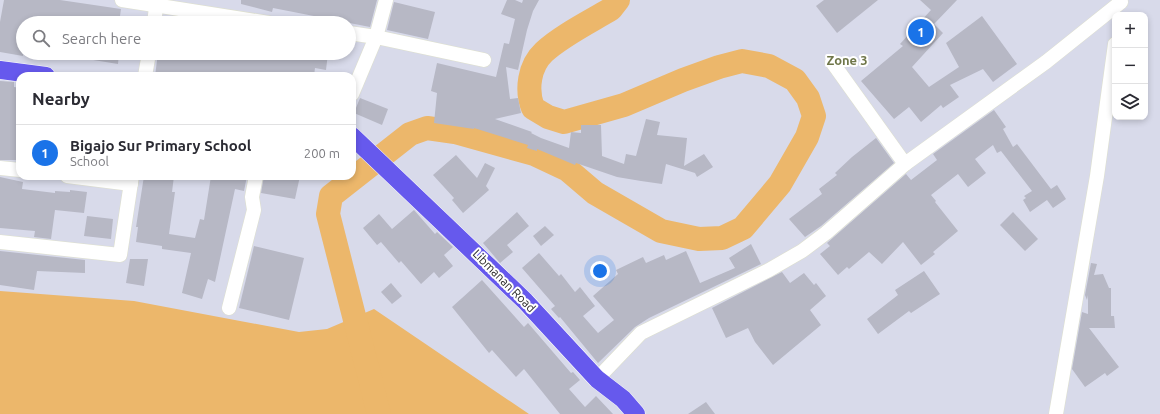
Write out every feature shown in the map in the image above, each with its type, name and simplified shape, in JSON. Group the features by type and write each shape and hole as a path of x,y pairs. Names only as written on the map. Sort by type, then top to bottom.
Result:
{"main road":[{"path":"0,70 16,72"},
{"name":"Libmanan Road","path":"356,140 525,301 597,379 623,399 636,414"}],"street":[{"path":"122,0 157,3 230,16"},
{"path":"356,84 376,37 386,0"},
{"path":"155,16 157,3"},
{"path":"597,379 641,333 769,270 802,251 826,233 905,164 1046,62 1120,6"},
{"path":"356,35 376,37 484,60"},
{"path":"1056,414 1097,176 1114,48"},
{"path":"146,72 148,60"},
{"path":"832,62 905,164"},
{"path":"0,168 16,170"},
{"path":"0,242 120,255 132,180"},
{"path":"228,308 254,210 252,198 255,180"}],"shaded area":[{"path":"0,291 134,301 299,332 327,329 374,309 529,414 0,414"}],"building":[{"path":"4,0 60,0 121,9 120,16 16,16 16,55 0,52 0,22"},
{"path":"241,0 377,0 370,27 356,24 356,16 314,16 273,8 272,12 241,4"},
{"path":"507,0 515,0 522,3 523,0 539,0 533,11 527,30 518,70 506,67 510,99 518,98 521,113 495,119 532,132 531,133 541,138 569,148 571,132 581,133 581,125 601,125 602,156 624,164 626,154 636,156 646,119 660,122 657,135 687,138 684,166 704,154 713,167 697,177 695,173 666,164 662,184 641,181 617,177 576,163 575,165 537,149 537,151 527,148 528,145 474,128 434,123 437,93 431,91 437,63 496,77 504,43 509,44 515,19 501,14"},
{"path":"824,0 878,0 837,33 816,6"},
{"path":"920,0 957,0 934,24 943,33 912,67 929,87 959,67 946,43 982,16 1017,64 993,82 983,69 950,85 959,97 943,108 941,105 921,122 909,107 894,119 861,81 903,46 900,44 931,10"},
{"path":"394,2 435,12 428,39 387,30"},
{"path":"93,60 118,60 118,64"},
{"path":"157,60 327,60 326,70 315,68 314,72 156,72"},
{"path":"0,81 14,82 14,87 16,87 16,160 0,160"},
{"path":"360,98 388,109 382,125 356,114 356,108"},
{"path":"994,110 1006,127 1003,129 1013,147 1017,144 1051,189 1057,185 1066,199 1053,208 1047,200 1030,212 1023,200 1026,198 1024,196 1032,191 1001,151 997,153 993,145 975,159 986,173 968,187 958,174 931,195 958,231 933,252 935,254 921,265 903,242 882,264 869,252 849,269 847,267 838,275 820,254 830,246 827,243 906,174 911,180 937,160 933,154"},
{"path":"876,138 894,163 821,226 805,237 789,219 822,194 819,189 837,175 835,173 852,157"},
{"path":"456,155 477,178 485,163 495,168 486,186 489,190 463,213 452,200 454,198 433,175"},
{"path":"0,177 23,182 22,189 55,193 55,191 70,192 70,190 87,192 84,213 55,210 51,239 34,237 35,231 0,228"},
{"path":"143,180 174,180 172,192 175,192 169,234 195,238 200,219 204,220 210,180 246,180 244,191 235,189 215,282 208,279 202,299 182,293 191,253 162,249 162,246 136,242 138,227 136,227"},
{"path":"263,180 299,180 295,199 261,193"},
{"path":"414,210 435,234 437,232 453,247 444,255 453,266 439,278 434,272 421,284 401,261 399,263 381,242 377,245 363,228 379,214 392,229"},
{"path":"517,212 529,226 507,245 513,252 500,263 483,243"},
{"path":"1013,212 1038,239 1025,251 1000,225"},
{"path":"87,216 113,219 111,239 84,236"},
{"path":"545,226 554,235 541,246 533,236"},
{"path":"751,244 761,264 649,318 635,327 598,363 560,317 559,318 551,309 555,306 522,268 539,253 559,276 561,274 575,292 580,287 595,306 583,316 598,333 614,320 593,296 618,274 616,270 643,257 646,263 664,255 666,260 686,251 700,283 735,268 729,258"},
{"path":"254,246 304,258 289,320 239,308"},
{"path":"0,251 85,260 85,273 37,271 34,290 0,285"},
{"path":"130,259 148,259 144,286 126,283"},
{"path":"1091,263 1097,264 1094,275 1103,274 1109,288 1111,288 1111,316 1114,316 1115,328 1089,328 1119,367 1107,376 1105,373 1085,387 1072,369 1082,312 1088,314 1088,295 1087,300 1085,295"},
{"path":"924,271 940,294 911,313 909,311 878,334 867,319 898,295 895,290"},
{"path":"782,272 790,283 804,273 814,285 816,283 826,296 810,310 821,325 773,365 755,342 748,328 726,338 712,308"},
{"path":"482,280 524,327 528,323 571,373 573,372 580,380 569,389 585,407 596,396 613,414 560,414 524,369 516,377 492,350 489,353 452,307"},
{"path":"391,283 402,296 392,304 381,292"},
{"path":"706,402 715,414 688,414"}],"waterway":[{"path":"356,176 410,134 427,128 455,132 534,154 568,170 595,193 661,231 699,239 722,238 743,228 780,184 807,137 814,116 808,98 795,80 769,66 742,61 719,67 683,80 624,105 564,122 548,117 533,108 529,86 532,71 539,58 559,40 611,9 618,0"},
{"path":"351,180 331,196 328,214 379,414"}],"place":[{"name":"Bigajo Sur Primary School","path":"921,32"}],"district":[{"name":"Zone 3","path":"847,60"}]}
